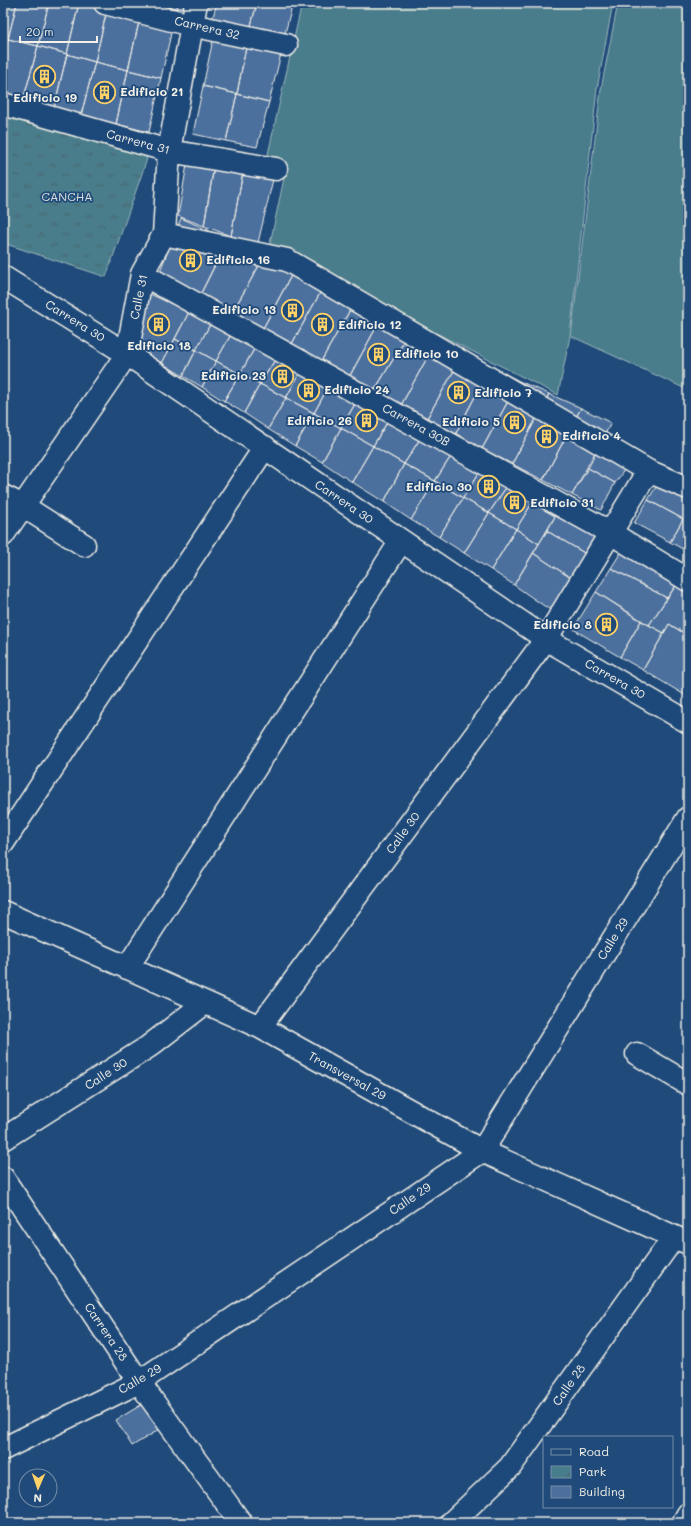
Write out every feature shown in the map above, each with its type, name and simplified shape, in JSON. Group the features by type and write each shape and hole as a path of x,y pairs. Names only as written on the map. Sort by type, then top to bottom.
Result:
{"main road":[{"name":"Carrera 32","path":"105,3 191,25 286,45"},
{"name":"Calle 31","path":"3,535 127,354 142,274 164,234 169,151 196,3"},
{"name":"Carrera 31","path":"3,104 169,151 276,169"},
{"path":"164,234 287,260 648,471 688,488"},
{"name":"Carrera 30B","path":"142,274 609,532 688,580"},
{"name":"Carrera 30","path":"3,277 127,354 546,639 688,722"},
{"path":"3,843 265,447"},
{"name":"Calle 30","path":"260,1027 546,639 609,532 648,471"},
{"path":"3,496 23,506 84,545"},
{"path":"127,968 401,541"},
{"name":"Calle 29","path":"3,1449 139,1382 482,1151 688,818"},
{"name":"Transversal 29","path":"3,912 260,1027 482,1151 681,1240"},
{"name":"Calle 30","path":"3,1140 148,1047 205,1003"},
{"path":"637,1054 688,1084"},
{"name":"Carrera 28","path":"3,1178 139,1382 240,1523"},
{"name":"Calle 28","path":"451,1523 510,1467 681,1240"},
{"path":"683,1523 688,1514"}],"green space":[{"path":"302,3 613,3 597,89 570,336 558,395 269,248 286,169 266,163"},
{"path":"618,3 688,3 688,390 571,336 601,89"},
{"name":"CANCHA","path":"3,112 143,153 147,159 106,277 3,243"}],"building":[{"path":"3,3 17,3 8,39 3,38"},
{"path":"17,3 49,3 38,46 8,39"},
{"path":"49,3 79,3 67,54 38,46"},
{"path":"79,3 98,3 108,5 95,62 67,54"},
{"path":"147,3 178,3 177,10"},
{"path":"217,3 257,3 250,29 212,20"},
{"path":"257,3 293,3 284,37 250,29"},
{"path":"108,5 141,13 128,70 95,62"},
{"path":"141,13 174,20 161,78 128,70"},
{"path":"214,35 247,42 237,94 203,86"},
{"path":"3,38 8,39 3,57"},
{"path":"8,39 38,46 23,101 3,96 3,57"},
{"path":"247,42 282,50 269,102 237,94"},
{"name":"Edificio 19","path":"38,46 67,54 54,108 23,101"},
{"path":"67,54 95,62 81,115 54,108"},
{"name":"Edificio 21","path":"95,62 128,70 116,124 81,115"},
{"path":"128,70 161,78 149,132 116,124"},
{"path":"203,86 237,94 226,141 193,134"},
{"path":"237,94 269,102 257,147 226,141"},
{"path":"189,153 215,160 204,226 178,216"},
{"path":"215,160 244,167 231,236 204,226"},
{"path":"244,167 274,175 257,247 231,236"},
{"name":"Edificio 16","path":"181,218 228,239 197,301 156,281"},
{"path":"228,239 264,257 229,318 197,301"},
{"path":"264,257 293,272 260,334 229,318"},
{"name":"Edificio 13","path":"293,272 324,286 289,349 260,334"},
{"name":"Edificio 12","path":"324,286 355,301 319,365 289,349"},
{"name":"Edificio 18","path":"150,294 189,312 162,363 129,343"},
{"path":"355,301 383,315 347,381 319,365"},
{"path":"189,312 212,321 196,350 175,339"},
{"name":"Edificio 10","path":"383,315 412,328 373,393 347,381"},
{"path":"212,321 233,331 216,361 196,350"},
{"path":"412,328 437,340 400,407 373,393"},
{"path":"233,331 257,344 240,374 216,361"},
{"path":"175,339 196,350 183,376 162,363"},
{"path":"437,340 464,353 426,420 400,407"},
{"path":"257,344 278,355 260,384 240,374"},
{"path":"196,350 216,361 202,387 183,376"},
{"name":"Edificio 7","path":"464,353 491,366 455,435 426,420"},
{"name":"Edificio 23","path":"278,355 303,367 286,398 260,384"},
{"path":"216,361 240,374 224,401 202,387"},
{"path":"491,366 519,381 482,449 455,435"},
{"name":"Edificio 24","path":"303,367 331,382 314,413 286,398"},
{"path":"240,374 260,384 244,413 224,401"},
{"name":"Edificio 5","path":"519,381 549,394 512,464 482,449"},
{"path":"331,382 359,397 341,428 314,413"},
{"path":"260,384 286,398 268,429 244,413"},
{"name":"Edificio 4","path":"549,394 581,408 543,480 512,464"},
{"name":"Edificio 26","path":"359,397 392,414 373,446 341,428"},
{"path":"286,398 314,413 295,446 268,429"},
{"path":"581,408 611,423 572,495 543,480"},
{"path":"314,413 341,428 322,462 295,446"},
{"path":"392,414 425,431 404,464 373,446"},
{"path":"341,428 373,446 352,482 322,462"},
{"path":"425,431 457,447 435,481 404,464"},
{"path":"602,442 632,459 615,483 588,468"},
{"path":"373,446 404,464 384,502 352,482"},
{"path":"457,447 486,462 463,498 435,481"},
{"name":"Edificio 30","path":"486,462 513,477 489,513 463,498"},
{"path":"404,464 435,481 411,520 384,502"},
{"path":"588,468 615,483 601,510 572,495"},
{"path":"663,475 688,487 688,511 683,519 648,500"},
{"name":"Edificio 31","path":"513,477 539,492 516,529 489,513"},
{"path":"435,481 463,498 439,537 411,520"},
{"path":"539,492 561,506 539,544 516,529"},
{"path":"463,498 489,513 464,553 439,537"},
{"path":"648,500 683,519 670,542 634,523"},
{"path":"561,506 600,529 586,554 547,531"},
{"path":"688,511 688,552 670,542"},
{"path":"489,513 516,529 491,570 464,553"},
{"path":"516,529 539,544 514,585 491,570"},
{"path":"547,531 586,554 571,578 533,553"},
{"path":"627,543 684,574 667,598 611,568"},
{"path":"533,553 571,578 550,610 514,585"},
{"path":"611,568 667,598 649,625 596,592"},
{"path":"684,574 688,576 688,628 685,634 669,624 664,633 649,625"},
{"name":"Edificio 8","path":"596,592 641,621 620,657 573,629"},
{"path":"641,621 664,633 643,670 620,657"},
{"path":"669,624 688,635 688,697 643,670"},
{"path":"146,1402 162,1428 132,1446 116,1420"}],"place":[{"name":"Edificio 19","path":"45,77"},
{"name":"Edificio 21","path":"105,92"},
{"name":"Edificio 16","path":"191,260"},
{"name":"Edificio 13","path":"292,310"},
{"name":"Edificio 18","path":"159,325"},
{"name":"Edificio 12","path":"322,325"},
{"name":"Edificio 10","path":"379,354"},
{"name":"Edificio 23","path":"282,376"},
{"name":"Edificio 24","path":"308,390"},
{"name":"Edificio 7","path":"459,393"},
{"name":"Edificio 26","path":"367,421"},
{"name":"Edificio 5","path":"515,422"},
{"name":"Edificio 4","path":"546,436"},
{"name":"Edificio 30","path":"488,487"},
{"name":"Edificio 31","path":"514,503"},
{"name":"Edificio 8","path":"607,625"}]}
